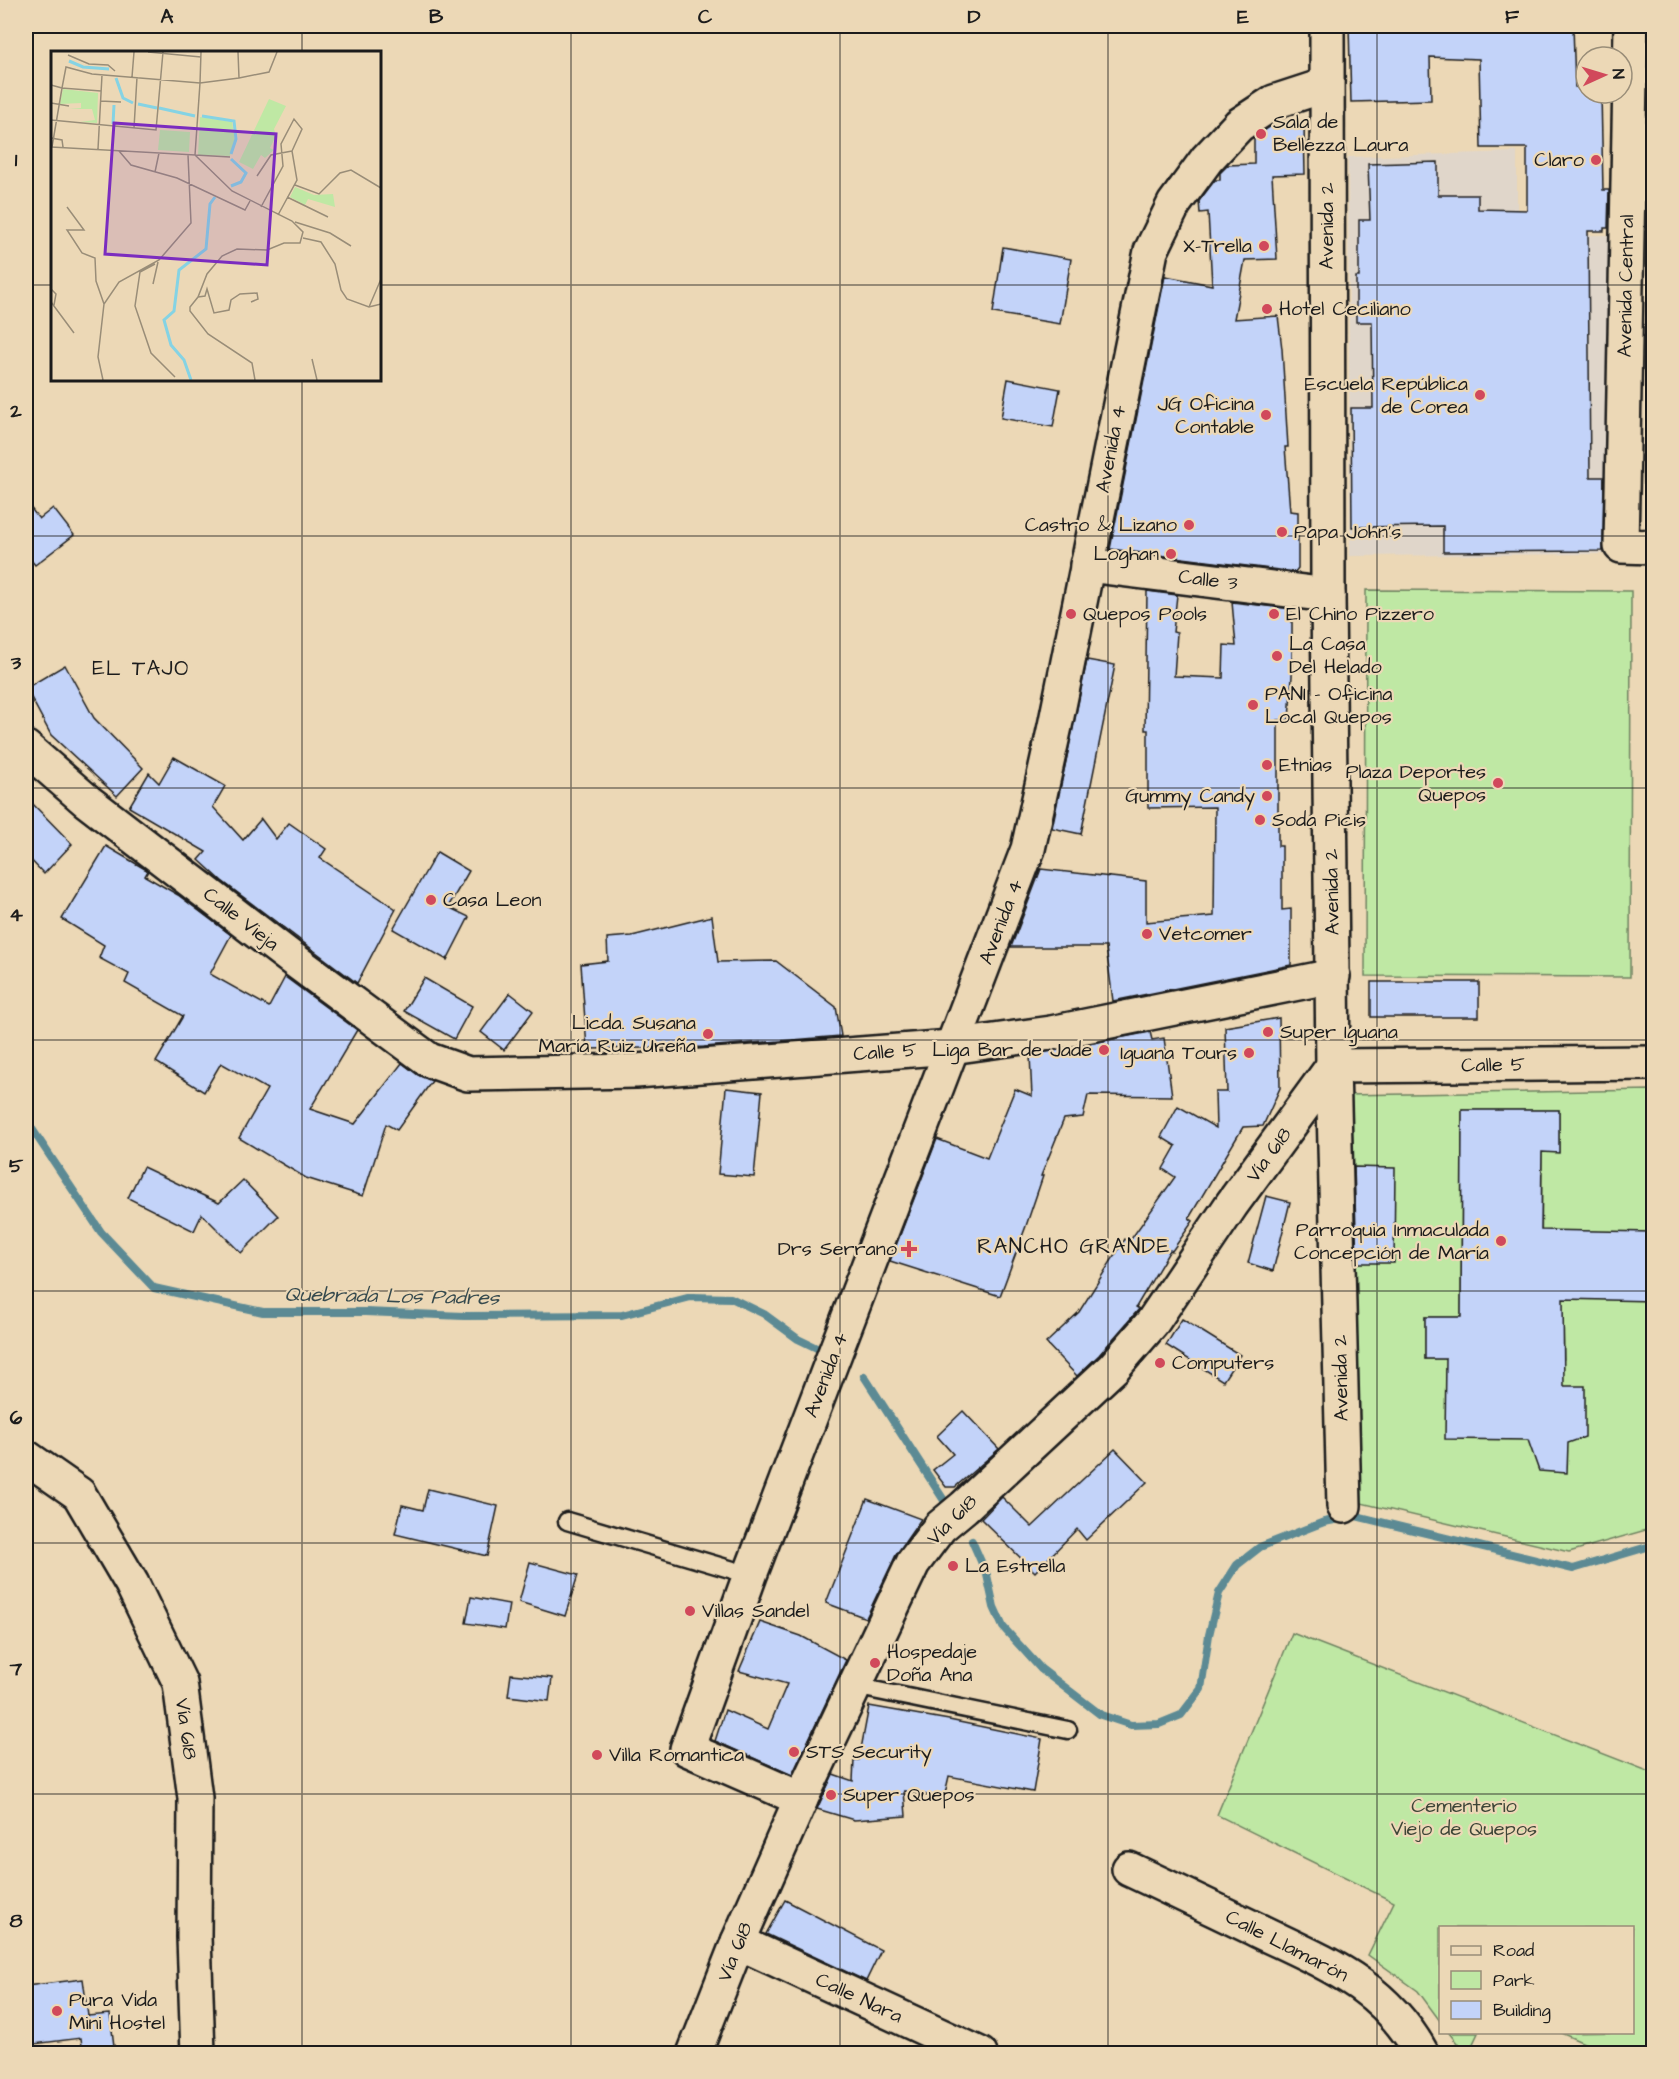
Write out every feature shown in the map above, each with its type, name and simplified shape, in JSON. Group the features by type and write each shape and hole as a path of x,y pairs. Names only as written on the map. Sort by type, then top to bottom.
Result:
{"street":[{"name":"Avenida 2","path":"1327,26 1328,595 1333,1066 1344,1506"},
{"name":"Avenida Central","path":"1631,26 1642,76 1640,257 1621,546 1653,546"},
{"name":"Avenida 4","path":"801,1799 687,1749 750,1575 1028,849 1151,251 1174,204 1207,159 1239,125 1274,102 1326,85"},
{"name":"Calle 3","path":"1087,565 1328,595"},
{"name":"Calle Vieja","path":"26,748 97,808 281,950 429,1060 468,1074"},
{"name":"Calle 5","path":"468,1074 636,1071 951,1047 1051,1033 1333,976"},
{"name":"Calle 5","path":"1333,1066 1653,1063"},
{"name":"Vía 618","path":"694,2054 738,1942 801,1799 913,1563 940,1527 1113,1368 1152,1323 1233,1204 1333,1066"},
{"name":"Vía 618","path":"26,1457 79,1494 132,1584 180,1683 195,1798 194,1937 198,2054"},
{"name":"Calle Llamarón","path":"1130,1869 1344,1972 1380,1998 1410,2033 1422,2054"},
{"name":"Calle Nara","path":"738,1942 980,2054"}],"lane":[{"path":"567,1521 750,1575"},
{"path":"854,1686 1068,1730"}],"shaded area":[{"name":"Escuela República de Corea","path":"1517,152 1517,236 1611,235 1610,554 1350,556 1348,157"}],"green space":[{"name":"Plaza Deportes Quepos","path":"1366,590 1631,591 1630,977 1365,976"},
{"path":"1653,1090 1653,1528 1569,1552 1357,1502 1344,1095","holes":["1462,1110 1559,1110 1559,1152 1542,1152 1541,1316 1563,1316 1564,1359 1425,1359 1425,1317 1461,1317"]},
{"name":"Cementerio Viejo de Quepos","path":"1292,1633 1653,1773 1653,2053 1607,2053 1563,2034 1634,2034 1634,1926 1439,1926 1439,2020 1418,1991 1368,1955 1394,1902 1217,1815"},
{"path":"1450,2034 1478,2034 1468,2054"}],"building":[{"name":"Escuela República de Corea","path":"1349,26 1573,26 1574,105 1601,105 1603,190 1609,190 1608,228 1604,228 1604,231 1588,231 1590,477 1604,477 1603,551 1443,552 1443,526 1352,527 1351,408 1373,408 1372,322 1356,322 1359,220 1370,220 1368,164 1438,162 1438,195 1478,195 1478,209 1527,210 1527,148 1481,148 1479,59 1430,57 1431,100 1351,102"},
{"path":"1271,126 1304,126 1305,174 1272,175 1277,259 1245,260 1234,319 1278,316 1282,349 1288,447 1285,447 1290,511 1298,512 1298,568 1295,572 1110,549 1165,276 1212,285 1208,212 1200,213 1199,201 1215,180 1220,180 1220,173 1228,165 1254,164 1254,138"},
{"path":"1647,190 1653,190 1653,228 1646,228"},
{"path":"1003,247 1071,259 1060,324 993,313"},
{"path":"1008,379 1060,389 1053,427 1001,418"},
{"path":"26,502 39,519 53,508 74,535 35,565 26,554"},
{"path":"1147,591 1177,595 1173,632 1177,633 1174,676 1223,678 1224,645 1236,646 1232,602 1292,609 1292,676 1289,720 1278,720 1278,846 1282,846 1282,910 1291,909 1291,965 1113,1001 1106,947 1011,947 1041,869 1146,881 1146,922 1214,916 1215,807 1148,808 1148,730 1145,730"},
{"path":"1087,660 1115,665 1081,834 1052,828"},
{"path":"65,665 94,718 143,768 117,796 51,735 26,688"},
{"path":"174,757 225,786 213,807 243,840 261,819 276,839 289,823 326,849 320,858 396,909 357,983 222,881 199,860 206,852 129,807 149,773 159,783"},
{"path":"26,797 72,844 44,874 26,855"},
{"path":"106,846 148,871 145,876 178,895 231,935 210,974 269,1007 285,977 357,1030 310,1109 355,1124 402,1063 418,1075 432,1081 397,1130 386,1124 363,1196 306,1178 239,1138 267,1089 221,1063 204,1092 156,1062 183,1016 125,983 129,974 99,958 104,945 62,919"},
{"name":"Casa Leon","path":"437,852 469,871 448,907 469,917 447,960 393,929"},
{"path":"712,916 718,962 776,961 836,1007 841,1036 704,1047 587,1049 581,964 608,961 607,938 632,936"},
{"path":"424,978 472,1006 454,1039 404,1011"},
{"path":"1371,982 1479,982 1479,1017 1371,1017"},
{"path":"510,993 533,1011 504,1050 481,1032"},
{"path":"1279,1018 1280,1088 1263,1126 1243,1127 1189,1218 1193,1221 1172,1251 1170,1250 1136,1307 1139,1309 1099,1355 1077,1376 1046,1343 1079,1312 1125,1239 1129,1242 1175,1177 1163,1169 1176,1146 1161,1137 1178,1106 1216,1128 1215,1092 1227,1092 1225,1027"},
{"path":"1150,1032 1152,1040 1164,1038 1172,1096 1088,1095 1083,1117 1064,1119 1041,1176 1043,1176 1000,1296 890,1261 937,1139 987,1158 1015,1089 1032,1096 1030,1055"},
{"path":"726,1088 762,1092 754,1177 718,1174"},
{"path":"1462,1110 1559,1110 1559,1153 1542,1152 1541,1230 1653,1232 1653,1301 1563,1299 1564,1386 1585,1386 1585,1437 1568,1443 1567,1473 1539,1471 1528,1440 1445,1439 1446,1359 1425,1359 1425,1317 1461,1317"},
{"path":"143,1167 219,1203 243,1180 278,1216 241,1253 202,1214 194,1231 128,1198"},
{"path":"1354,1167 1395,1168 1394,1263 1357,1263"},
{"path":"1266,1196 1290,1202 1273,1271 1248,1263"},
{"path":"1182,1319 1240,1355 1223,1381 1166,1345"},
{"path":"963,1411 999,1449 955,1487 946,1487 933,1470 953,1454 937,1436"},
{"path":"1115,1449 1147,1482 1086,1540 1077,1529 1035,1572 981,1519 1002,1497 1032,1527"},
{"path":"428,1489 498,1506 487,1556 395,1534 402,1505 423,1510"},
{"path":"867,1499 921,1519 896,1555 866,1618 826,1603"},
{"path":"530,1562 578,1575 565,1616 519,1602"},
{"path":"471,1597 509,1604 505,1629 466,1623"},
{"path":"760,1622 801,1636 846,1660 792,1775 715,1741 725,1710 768,1729 787,1684 739,1671"},
{"path":"511,1674 552,1678 549,1701 508,1696"},
{"path":"869,1706 1042,1739 1033,1792 949,1776 944,1798 904,1791 906,1816 854,1820 817,1809 833,1774 853,1781 854,1760 859,1760"},
{"path":"785,1900 881,1950 866,1981 766,1934"},
{"name":"Pura Vida Mini Hostel","path":"83,1979 88,2016 110,2014 115,2054 83,2054 81,2038 26,2045 26,1986"}],"waterway":[{"name":"Quebrada Los Padres","path":"26,1120 101,1232 154,1288 263,1312 365,1312 464,1316 622,1315 691,1297 731,1298 764,1314 798,1339 827,1353"},
{"name":"Quebrada Los Padres","path":"864,1376 947,1505"},
{"name":"Quebrada Los Padres","path":"972,1541 987,1575 994,1607 1003,1627 1041,1669 1101,1715 1131,1725 1159,1724 1181,1715 1201,1689 1209,1635 1219,1593 1237,1565 1260,1547 1324,1522 1356,1516 1573,1569 1654,1545"}],"place":[{"name":"Sala de Bellezza Laura","path":"1261,134"},
{"name":"Claro","path":"1596,160"},
{"name":"X-Trella","path":"1264,246"},
{"name":"Hotel Ceciliano","path":"1267,309"},
{"name":"Escuela República de Corea","path":"1480,395"},
{"name":"JG Oficina Contable","path":"1266,415"},
{"name":"Castro & Lizano","path":"1189,525"},
{"name":"Papa John's","path":"1282,532"},
{"name":"Loghan","path":"1171,554"},
{"name":"Quepos Pools","path":"1071,614"},
{"name":"El Chino Pizzero","path":"1274,614"},
{"name":"La Casa Del Helado","path":"1277,656"},
{"name":"PANI - Oficina Local Quepos","path":"1253,705"},
{"name":"Etnias","path":"1267,765"},
{"name":"Plaza Deportes Quepos","path":"1498,783"},
{"name":"Gummy Candy","path":"1267,796"},
{"name":"Soda Picis","path":"1260,820"},
{"name":"Casa Leon","path":"431,900"},
{"name":"Vetcomer","path":"1147,934"},
{"name":"Super Iguana","path":"1268,1032"},
{"name":"Licda. Susana María Ruiz Ureña","path":"708,1034"},
{"name":"Liga Bar de Jade","path":"1104,1050"},
{"name":"Iguana Tours","path":"1249,1053"},
{"name":"Parroquia Inmaculada Concepción de María","path":"1501,1241"},
{"name":"Drs Serrano","path":"909,1249"},
{"name":"Computers","path":"1160,1363"},
{"name":"La Estrella","path":"953,1566"},
{"name":"Villas Sandel","path":"690,1611"},
{"name":"Hospedaje Doña Ana","path":"875,1663"},
{"name":"STS Security","path":"794,1752"},
{"name":"Villa Romantica","path":"597,1755"},
{"name":"Super Quepos","path":"831,1795"},
{"name":"Pura Vida Mini Hostel","path":"57,2011"}],"district":[{"name":"EL TAJO","path":"141,668"},
{"name":"RANCHO GRANDE","path":"1074,1246"}]}
